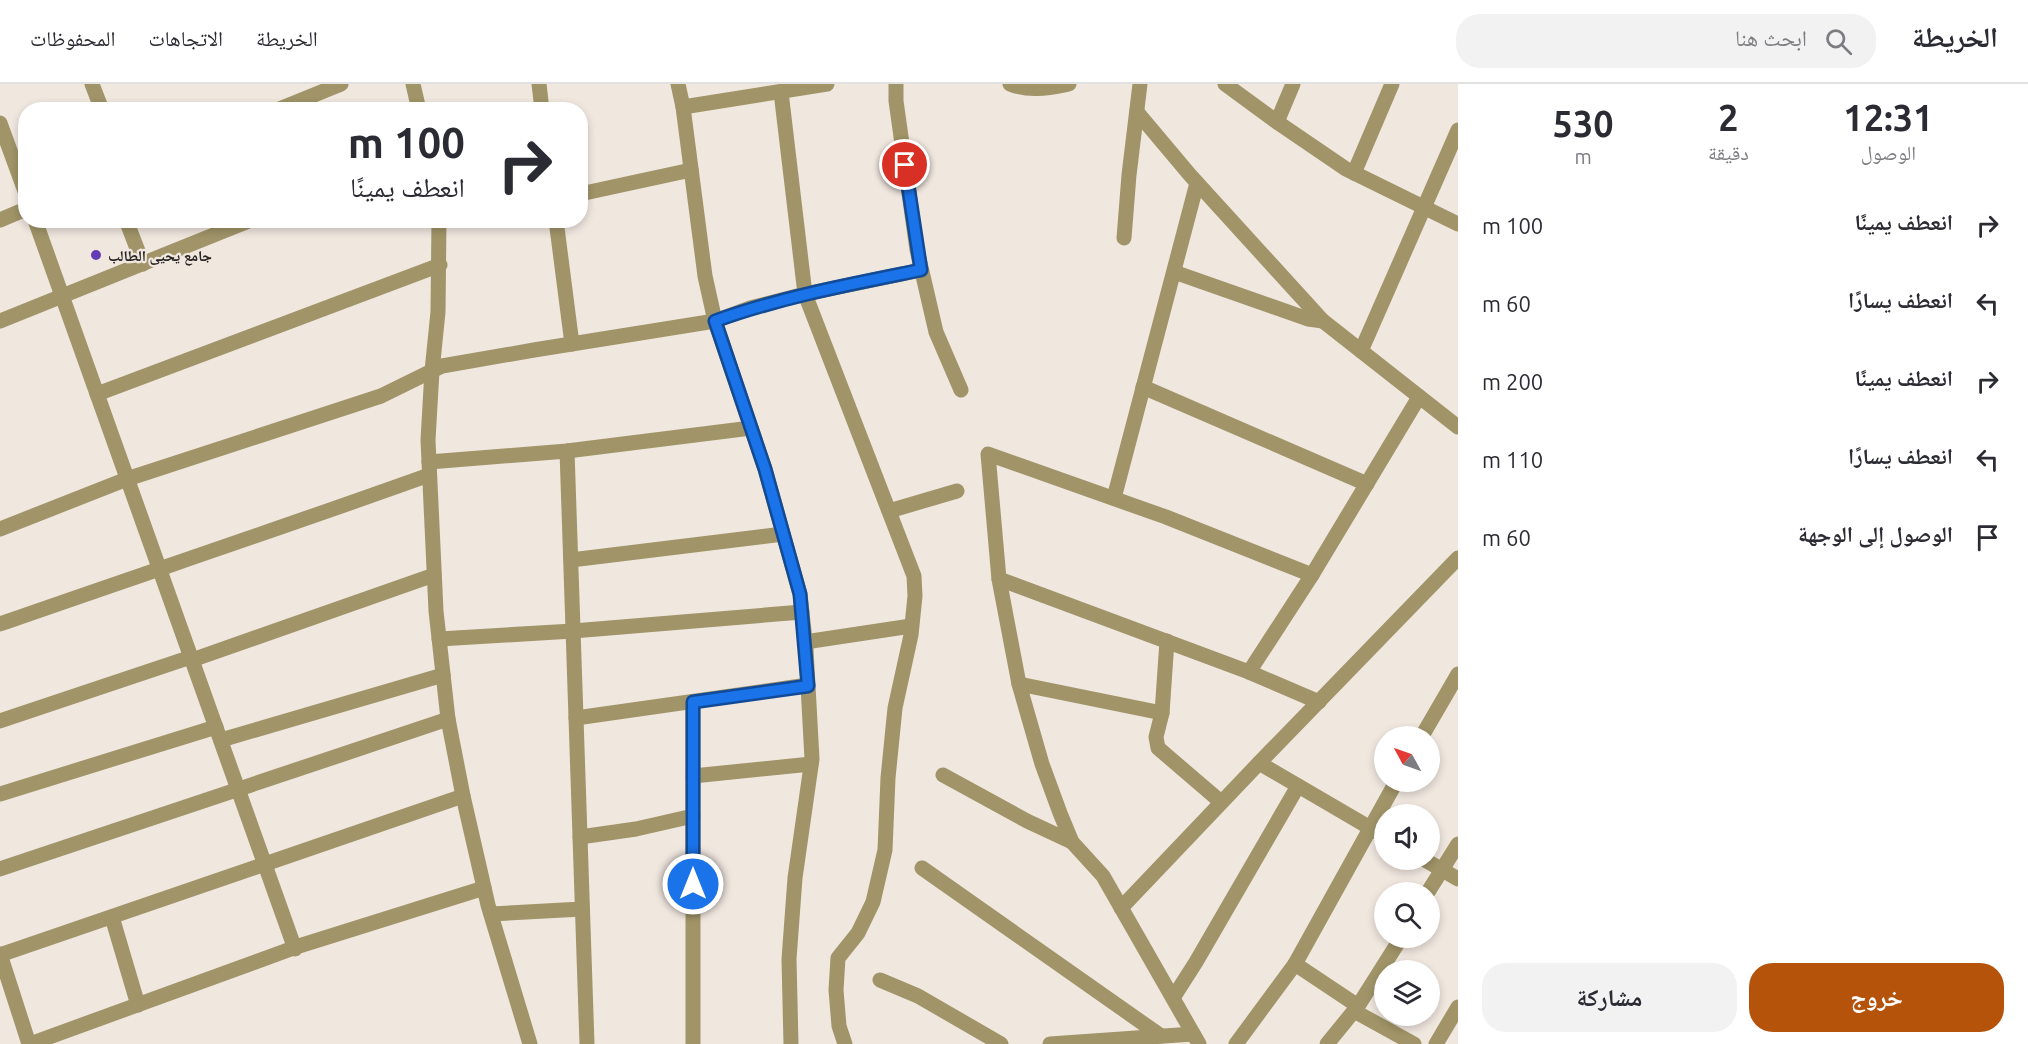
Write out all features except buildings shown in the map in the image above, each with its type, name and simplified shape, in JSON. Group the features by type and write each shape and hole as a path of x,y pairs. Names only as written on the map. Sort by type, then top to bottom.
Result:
{"street":[{"path":"92,84 99,102"},
{"path":"297,102 341,84"},
{"path":"414,84 417,102"},
{"path":"539,84 541,102"},
{"path":"678,84 705,276 715,321 751,428 800,594 808,686 811,764 795,878 789,959 791,1044"},
{"path":"683,107 827,84"},
{"path":"896,84 896,101 921,270 936,332 961,390"},
{"path":"1010,84 1023,89 1048,89 1069,84"},
{"path":"1124,238 1140,84"},
{"path":"1225,84 1354,173 1458,224"},
{"path":"1277,122 1293,84"},
{"path":"1354,173 1392,84"},
{"path":"781,92 804,294 914,576 915,596 911,626 895,708 888,778 885,850 873,902 858,933 838,957 836,990 839,1026 845,1044"},
{"path":"1137,112 1197,183 1323,321 1458,428"},
{"path":"0,123 18,172"},
{"path":"1361,351 1458,130"},
{"path":"588,192 691,170"},
{"path":"1114,498 1197,183"},
{"path":"0,220 18,213"},
{"path":"38,228 295,949"},
{"path":"129,228 143,264"},
{"path":"0,320 231,228"},
{"path":"440,228 438,312 428,440 439,639 447,719 484,888 530,1044"},
{"path":"556,228 572,344"},
{"path":"97,394 440,265"},
{"path":"0,529 127,479 381,396 442,366 715,321 750,308 804,294 921,270"},
{"path":"1174,272 1308,319 1323,321"},
{"path":"1143,387 1367,484"},
{"path":"1249,672 1312,575 1419,397"},
{"path":"0,624 270,532 429,468 751,428"},
{"path":"567,451 587,1044"},
{"path":"1196,1039 1103,876 1072,842 1042,764 1019,684 999,579 988,454 1166,516 1312,575"},
{"path":"890,511 957,491"},
{"path":"571,560 783,534"},
{"path":"1121,908 1458,558"},
{"path":"0,721 435,575"},
{"path":"999,579 1249,672 1319,702"},
{"path":"439,639 573,631 802,612"},
{"path":"805,642 911,626"},
{"path":"1167,641 1162,713 1156,737 1158,748 1221,802"},
{"path":"1428,726 1458,674"},
{"path":"0,794 443,675"},
{"path":"1019,684 1162,713"},
{"path":"576,718 808,686"},
{"path":"693,702 693,1044"},
{"path":"0,869 447,719"},
{"path":"1259,763 1374,830"},
{"path":"693,776 811,764"},
{"path":"943,775 1027,821 1072,842"},
{"path":"1173,998 1196,963 1298,786"},
{"path":"1236,1044 1295,964 1390,792"},
{"path":"463,796 0,955 30,1044 295,949 484,888"},
{"path":"580,837 636,829 693,816"},
{"path":"1434,882 1458,843"},
{"path":"922,868 1161,1036"},
{"path":"1442,870 1458,879"},
{"path":"491,914 582,909"},
{"path":"112,917 138,1005"},
{"path":"1327,1044 1356,1009 1395,948"},
{"path":"1295,964 1356,1009 1414,1044"},
{"path":"880,980 918,996 1001,1044"},
{"path":"1436,1044 1458,1007"},
{"path":"1050,1044 1161,1036 1196,1039"}],"place":[{"name":"جامع يحيى الطالب","path":"96,255"}],"route":[{"path":"693,884 693,702 808,686 800,594 765,469 715,321 750,308 804,294 921,270 905,165"}]}
